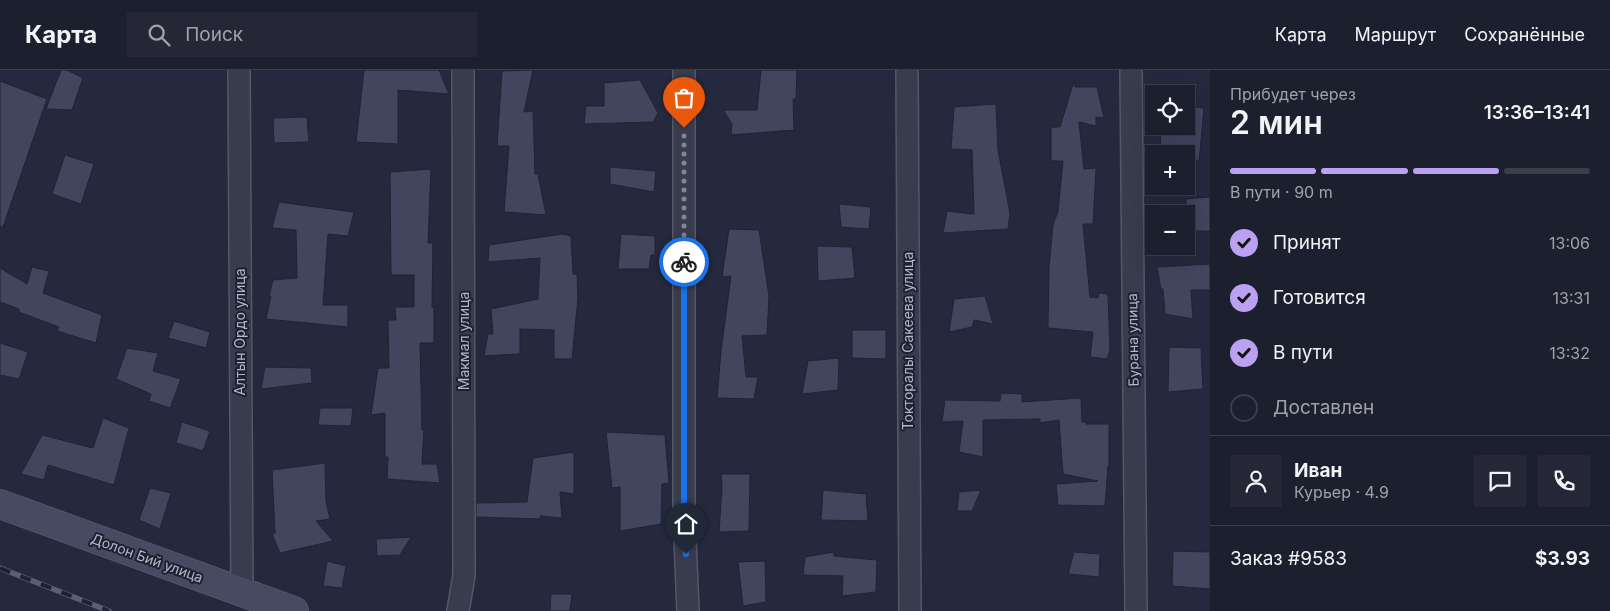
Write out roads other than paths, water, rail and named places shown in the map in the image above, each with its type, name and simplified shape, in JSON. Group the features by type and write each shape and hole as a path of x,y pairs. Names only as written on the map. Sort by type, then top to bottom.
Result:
{"street":[{"name":"Алтын Ордо улица","path":"238,70 242,593"},
{"name":"Макмал улица","path":"458,611 464,575 463,70"},
{"path":"684,70 684,515 688,611"},
{"name":"Токторалы Сакеева улица","path":"907,70 910,611"},
{"name":"Бурана улица","path":"1131,70 1136,611"},
{"name":"Долон Бий улица","path":"0,504 294,611"}],"railway":[{"path":"0,568 109,611"}]}
